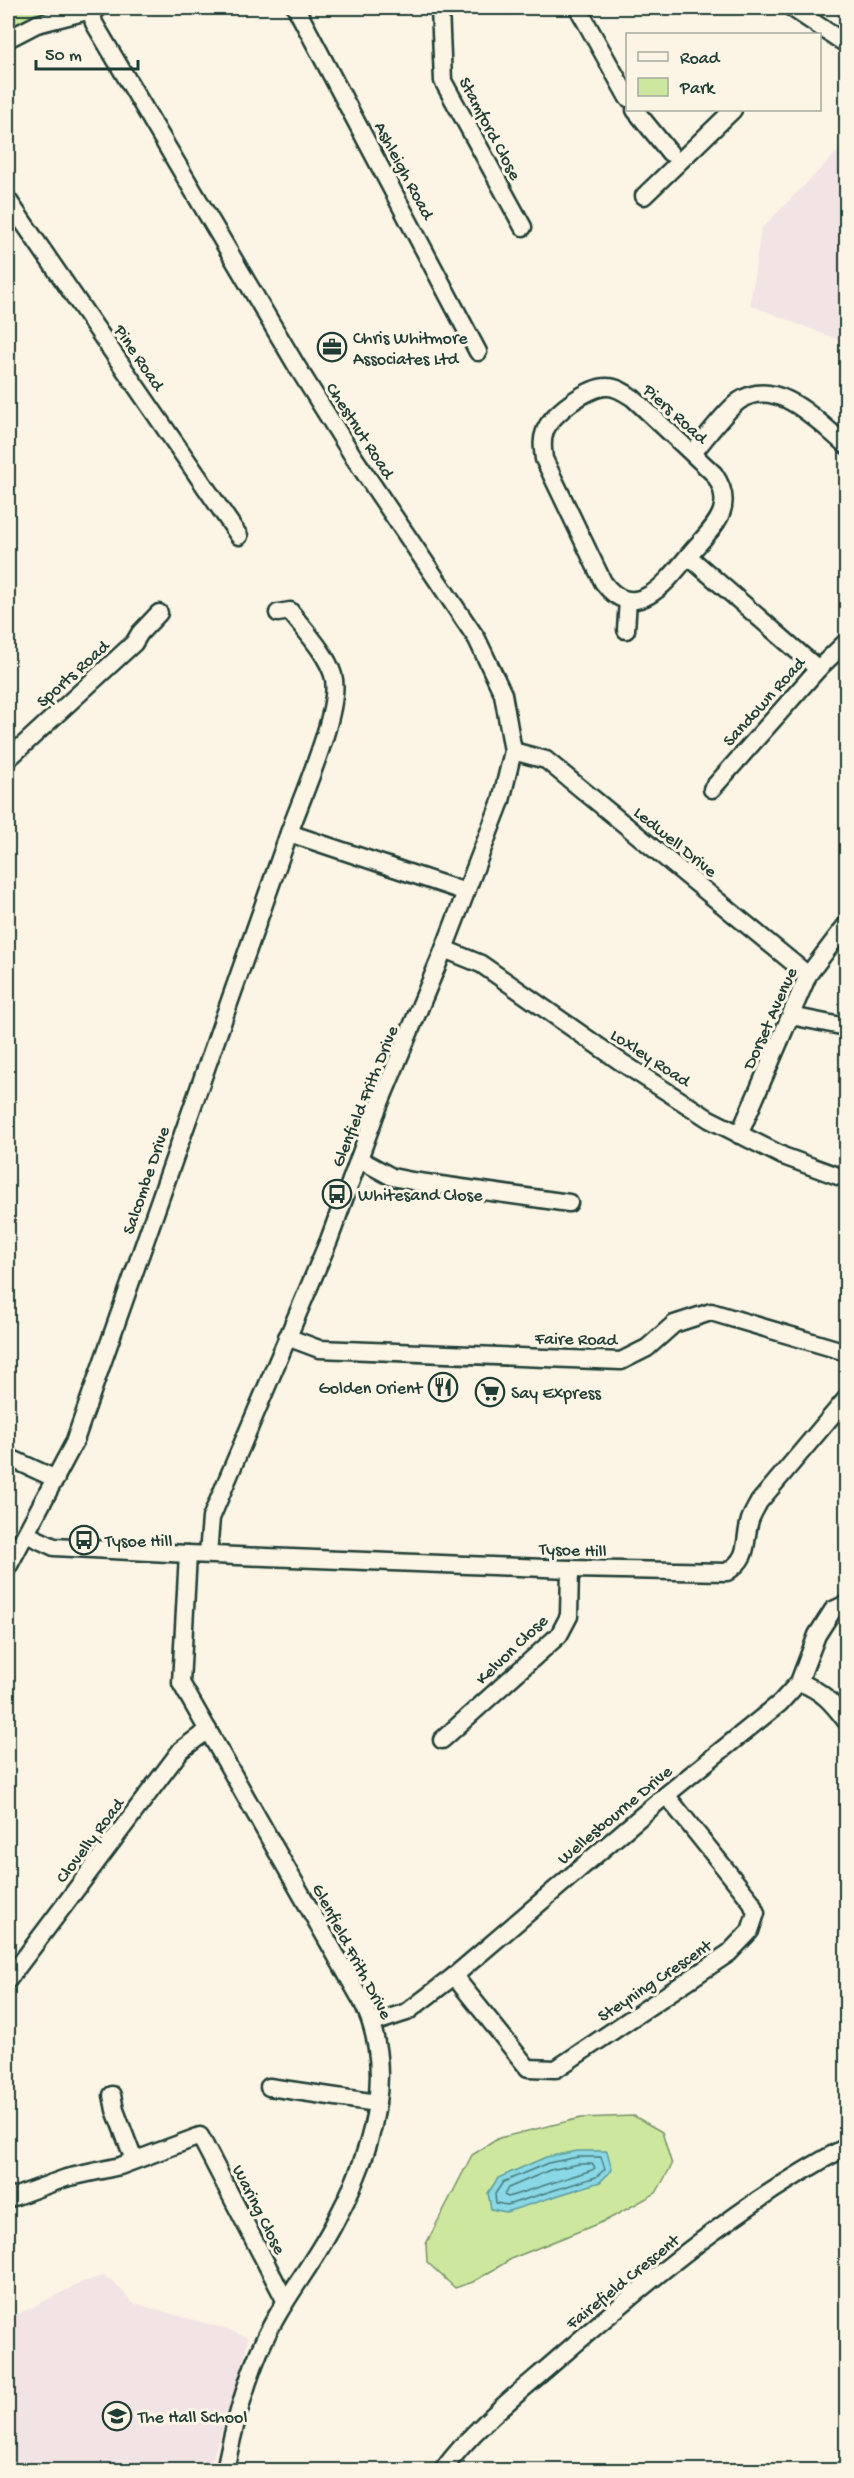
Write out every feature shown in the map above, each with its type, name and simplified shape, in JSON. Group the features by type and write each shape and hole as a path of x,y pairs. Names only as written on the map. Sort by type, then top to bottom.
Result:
{"street":[{"path":"8,39 37,24 95,8"},
{"name":"Chestnut Road","path":"95,8 94,23 296,365 353,456 477,639 502,693 513,751"},
{"name":"Ashleigh Road","path":"296,8 478,352"},
{"name":"Stamford Close","path":"440,8 443,81 523,227"},
{"path":"578,8 626,96"},
{"path":"792,8 817,30 846,44"},
{"path":"635,111 669,153"},
{"path":"644,196 732,111"},
{"name":"Pine Road","path":"8,200 239,536"},
{"name":"Piers Road","path":"609,387 621,390 633,398 693,453 714,474 723,487 725,502 722,515 655,594 628,600 609,591 544,459 542,445 544,433 555,415 595,388 609,387"},
{"path":"693,453 738,401 753,394 772,395 791,400 846,445"},
{"path":"688,556 818,669"},
{"path":"625,634 628,600"},
{"name":"Salcombe Drive","path":"26,1534 74,1443 332,714 336,689 329,664 290,611 278,613"},
{"name":"Sports Road","path":"8,759 134,643 159,613"},
{"name":"Sandown Road","path":"712,789 818,669 846,642"},
{"name":"Glenfield Frith Drive","path":"208,1554 211,1518 328,1240 444,949 501,801 513,751"},
{"name":"Ledwell Drive","path":"513,751 546,760 808,975"},
{"path":"289,833 466,892"},
{"name":"Dorset Avenue","path":"739,1135 808,975 846,925"},
{"name":"Loxley Road","path":"444,949 481,964 618,1060 709,1119 783,1155 846,1179"},
{"path":"791,1016 846,1027"},
{"path":"359,1160 392,1177 569,1203"},
{"name":"Faire Road","path":"287,1337 319,1349 621,1361 647,1348 674,1324 711,1312 846,1352"},
{"name":"Tysoe Hill","path":"26,1534 54,1546 188,1554 570,1569 727,1572 737,1565 747,1549 750,1519 759,1502 846,1399"},
{"path":"8,1457 56,1479"},
{"path":"8,1568 26,1534"},
{"name":"Glenfield Frith Drive","path":"188,1554 181,1683 373,2023 380,2055 377,2103 366,2160 335,2223 285,2300 258,2352 236,2417 225,2470"},
{"name":"Kelvon Close","path":"442,1740 560,1635 569,1617 570,1569"},
{"name":"Wellesbourne Drive","path":"373,2023 407,2012 454,1976 666,1795 780,1703 799,1682 817,1635 834,1610 846,1604"},
{"path":"799,1682 818,1690 846,1721"},
{"name":"Clovelly Road","path":"8,1980 182,1750 208,1730"},
{"name":"Steyning Crescent","path":"454,1976 528,2068 556,2069 729,1953 750,1931 756,1913 751,1901 666,1795"},
{"path":"269,2087 377,2103"},
{"path":"8,2199 66,2178 104,2170 134,2160 115,2110 112,2095"},
{"name":"Waring Close","path":"134,2160 200,2136 285,2300"},
{"name":"Fairefield Crescent","path":"442,2470 477,2430 608,2316 713,2232 816,2163 846,2147"}],"shaded area":[{"path":"846,143 846,343 750,305 761,229"},
{"name":"The Hall School","path":"103,2276 113,2281 133,2303 226,2329 248,2338 244,2361 209,2470 8,2470 8,2319 83,2282"}],"green space":[{"path":"16,8 99,8 8,39 8,12"},
{"path":"634,2116 662,2132 672,2165 656,2193 607,2220 513,2258 473,2282 455,2288 427,2262 426,2244 472,2155 499,2138 581,2118"}],"water":[{"path":"577,2151 607,2151 612,2170 600,2182 506,2212 491,2209 488,2193 498,2178 546,2157"}],"place":[{"name":"Chris Whitmore Associates Ltd","path":"332,347"},
{"name":"Whitesand Close","path":"337,1194"},
{"name":"Golden Orient","path":"443,1387"},
{"name":"Say Express","path":"490,1392"},
{"name":"Tysoe Hill","path":"84,1540"},
{"name":"The Hall School","path":"117,2416"}]}
